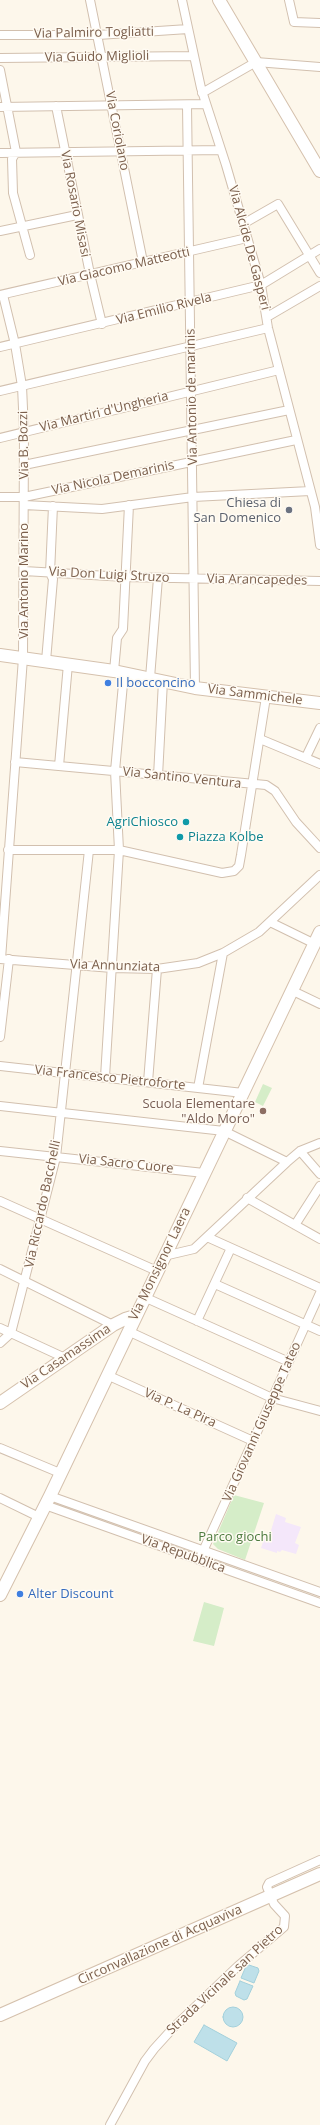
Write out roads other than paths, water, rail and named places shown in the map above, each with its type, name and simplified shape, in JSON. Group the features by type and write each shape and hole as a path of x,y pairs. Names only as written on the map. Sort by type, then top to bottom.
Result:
{"street":[{"name":"Via Coriolano","path":"90,0 143,262"},
{"name":"Via Alcide De Gasperi","path":"182,0 202,93 222,150 261,285 268,328 296,440 310,491 318,506 320,545"},
{"path":"219,0 320,171"},
{"path":"289,0 294,22 320,23"},
{"name":"Via Palmiro Togliatti","path":"0,35 98,35 188,29"},
{"name":"Via Guido Miglioli","path":"0,58 194,56"},
{"path":"202,93 256,62 320,67"},
{"path":"0,70 3,107 16,152 12,159 13,193 30,255"},
{"path":"3,107 206,104"},
{"name":"Via Antonio de marinis","path":"188,105 195,688"},
{"name":"Via Rosario Misasi","path":"56,106 90,274 102,324"},
{"path":"0,153 222,150"},
{"path":"243,224 278,204 320,274"},
{"path":"0,231 78,215"},
{"name":"Via Giacomo Matteotti","path":"1,295 247,238"},
{"name":"Via Emilio Rivela","path":"0,348 261,285 320,249"},
{"path":"267,317 320,286"},
{"name":"Via B. Bozzi","path":"1,295 15,344 22,386 24,431 24,501"},
{"path":"0,391 268,328"},
{"name":"Via Martiri d'Ungheria","path":"0,438 279,370"},
{"path":"24,465 289,410"},
{"name":"Via Nicola Demarinis","path":"24,501 193,461 296,440"},
{"path":"0,497 53,506 102,509 193,497 310,491"},
{"name":"Via Antonio Marino","path":"0,1037 8,850 23,658 24,501"},
{"path":"105,1078 119,850 115,771 119,672 116,638 123,629 129,505"},
{"path":"46,661 53,579 50,573 53,506"},
{"name":"Via Don Luigi Struzo","path":"24,571 125,577 194,579"},
{"path":"150,678 158,578"},
{"name":"Via Arancapedes","path":"194,579 320,582"},
{"name":"Via Sammichele","path":"0,655 119,672 195,688 320,703"},
{"path":"59,766 68,664"},
{"path":"158,776 163,681"},
{"path":"8,850 119,850 222,873 234,871 239,866 266,697"},
{"path":"306,757 317,742 320,728"},
{"path":"260,739 320,764"},
{"name":"Via Santino Ventura","path":"16,762 266,785 272,788 296,822 320,848"},
{"name":"Via Riccardo Bacchelli","path":"11,1332 26,1282 56,1157 89,850"},
{"name":"Via Annunziata","path":"4,959 112,968 157,969 198,963 223,953 259,932 320,874"},
{"path":"270,922 314,944"},
{"name":"Via Monsignor Laera","path":"0,1595 48,1501 144,1297 293,991 320,932"},
{"path":"198,1088 223,953"},
{"path":"148,1082 157,969"},
{"path":"293,991 318,1000"},
{"name":"Via Francesco Pietroforte","path":"0,1066 243,1093"},
{"path":"0,1106 224,1131 287,1162"},
{"path":"164,1256 194,1249 247,1198 300,1151 320,1143"},
{"name":"Via Sacro Cuore","path":"0,1151 204,1172"},
{"path":"300,1151 320,1174"},
{"path":"295,1225 320,1186"},
{"path":"247,1198 320,1239"},
{"path":"0,1201 157,1271"},
{"path":"207,1237 320,1288"},
{"path":"197,1320 231,1248"},
{"path":"0,1269 113,1325"},
{"path":"215,1284 320,1331"},
{"name":"Via Giovanni Giuseppe Tateo","path":"199,1560 320,1293"},
{"path":"144,1297 289,1362"},
{"name":"Via Casamassima","path":"0,1403 113,1325 135,1316"},
{"path":"0,1328 65,1358"},
{"path":"128,1331 272,1398 319,1409"},
{"path":"0,1343 11,1332"},
{"name":"Via P. La Pira","path":"107,1375 253,1441"},
{"path":"0,1448 60,1473"},
{"path":"0,1498 39,1517"},
{"name":"Via Repubblica","path":"48,1501 204,1550 320,1592"},
{"name":"Via Repubblica","path":"48,1501 199,1560 320,1603"},
{"path":"271,1896 267,1887 269,1883 320,1860"},
{"name":"Circonvallazione di Acquaviva","path":"0,2015 320,1874"},
{"name":"Strada Vicinale san Pietro","path":"110,2125 154,2049 174,2027 238,1966 284,1927 285,1916 274,1904 271,1896"}],"water":[{"path":"249,1965 258,1968 259,1971 254,1983 241,1978 246,1966"},
{"path":"240,1981 253,1986 247,1999 244,2000 236,1996 235,1993"},
{"path":"233,2007 240,2010 243,2017 240,2024 233,2027 226,2024 223,2017 226,2010"},
{"path":"204,2025 237,2043 227,2061 194,2042"}],"place":[{"name":"Chiesa di San Domenico","path":"289,510"},
{"name":"Il bocconcino","path":"108,683"},
{"name":"AgriChiosco","path":"186,822"},
{"name":"Piazza Kolbe","path":"180,837"},
{"name":"Scuola Elementare \"Aldo Moro\"","path":"263,1111"},
{"name":"Alter Discount","path":"20,1594"}],"park label":[{"name":"Parco giochi","path":"235,1537"}]}
